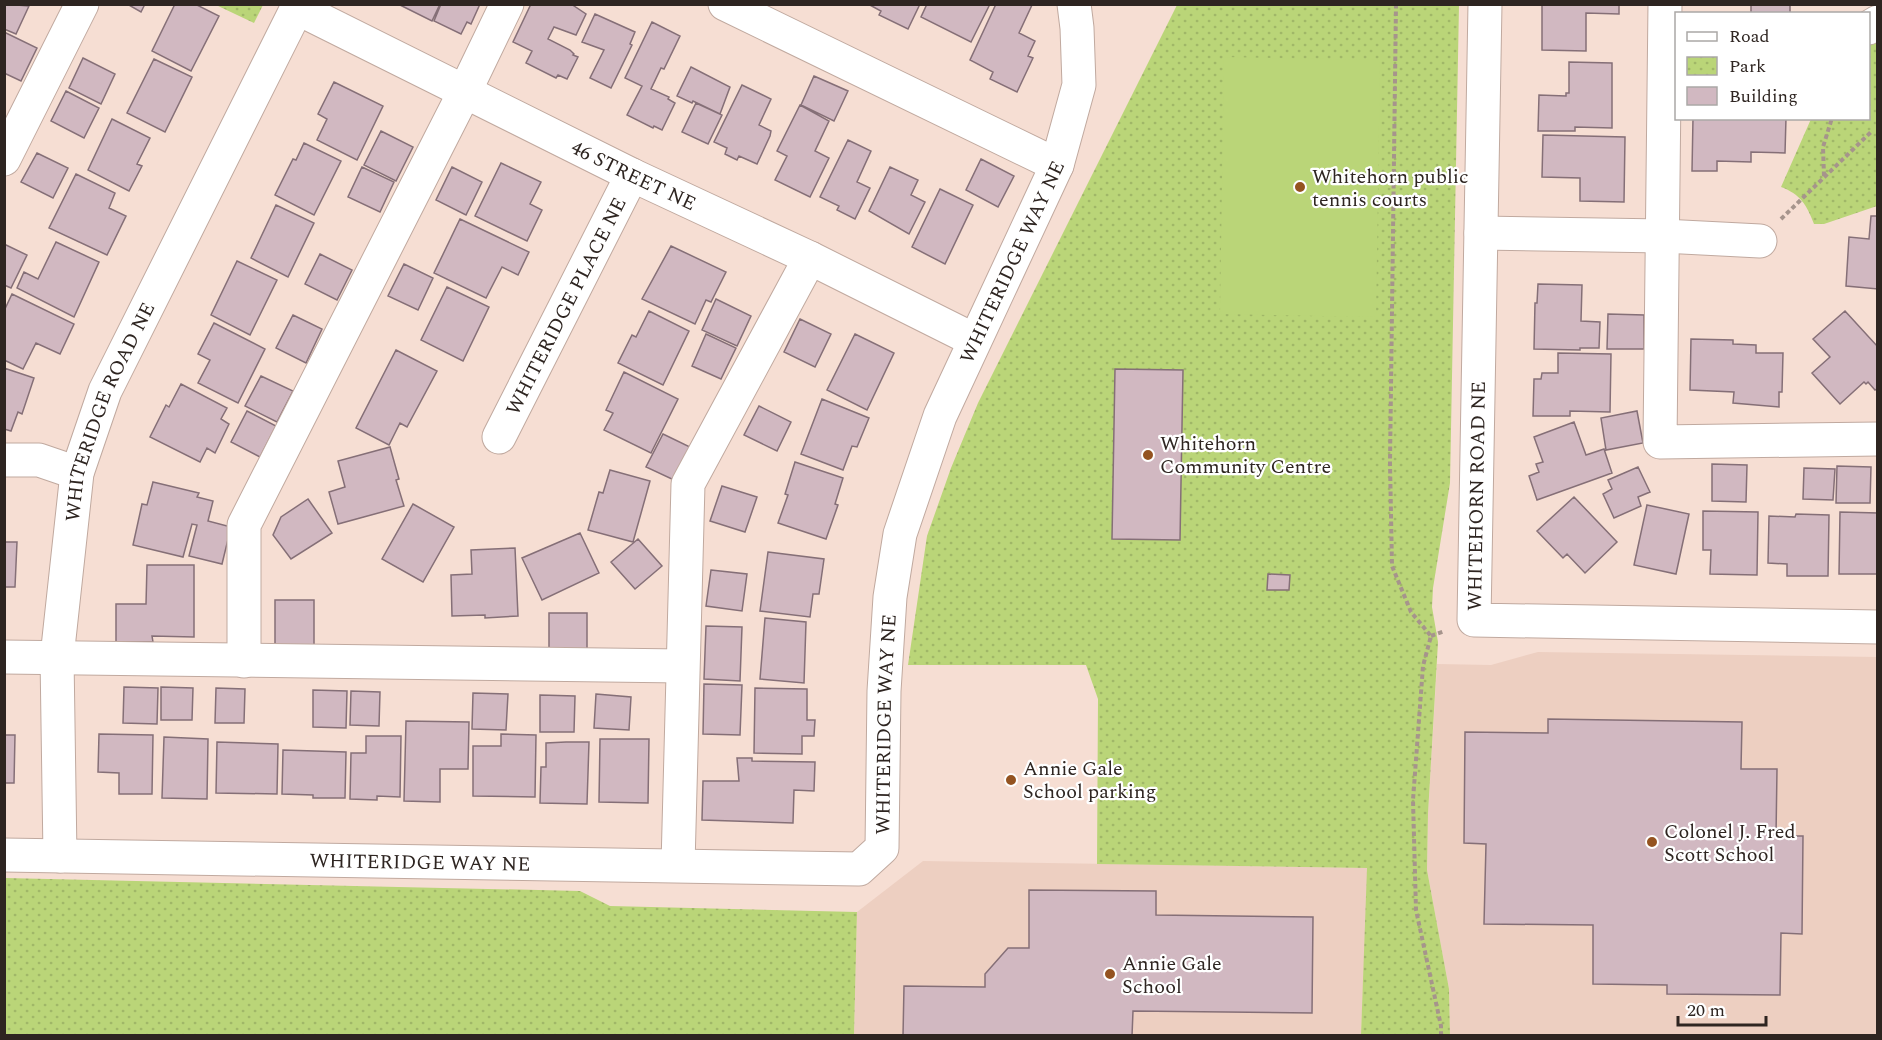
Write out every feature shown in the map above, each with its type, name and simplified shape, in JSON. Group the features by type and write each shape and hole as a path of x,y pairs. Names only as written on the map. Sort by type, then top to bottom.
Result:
{"street":[{"path":"4,159 82,4"},
{"path":"244,661 244,525 507,4"},
{"path":"725,4 1058,165"},
{"name":"WHITERIDGE WAY NE","path":"4,855 859,869 882,848 884,691 890,597 900,534 939,416 1058,165 1079,85 1074,4"},
{"name":"WHITEHORN ROAD NE","path":"1485,4 1474,620 1878,627"},
{"path":"1665,4 1671,45 1663,236 1660,442 1878,439"},
{"name":"46 STREET NE","path":"298,6 632,176 810,258 974,340"},
{"name":"WHITERIDGE ROAD NE","path":"60,856 57,657 77,473 105,391 298,6"},
{"name":"WHITERIDGE PLACE NE","path":"499,437 632,176"},
{"path":"1481,233 1663,236 1760,241"},
{"path":"678,865 688,484 810,258"},
{"path":"4,460 39,460 77,473"},
{"path":"4,657 682,666"}],"path":[{"path":"1396,4 1390,463 1392,566 1411,612 1431,636 1423,666 1413,800 1415,899 1441,1035"},
{"path":"1824,176 1823,147 1831,120"},
{"path":"1760,241 1871,132"}],"shaded area":[{"name":"Colonel J. Fred Scott School","path":"1538,652 1877,657 1877,1035 1450,1035 1449,989 1427,870 1437,664 1491,665"},
{"name":"Annie Gale School","path":"923,861 1368,868 1361,1035 854,1036 857,912"}],"green space":[{"path":"216,5 263,5 254,23"},
{"path":"1177,5 1459,5 1450,483 1433,588 1432,607 1438,642 1427,870 1449,989 1450,1035 1361,1035 1367,868 1097,864 1098,699 1086,665 908,665 927,536 951,468 978,403"},
{"path":"1877,39 1877,206 1824,224 1814,224 1802,201 1781,187 1811,120 1870,120 1870,44"},
{"name":"Whitehorn public tennis courts","path":"1224,57 1380,60 1376,317 1220,314"},
{"path":"5,878 580,891 610,906 857,912 854,1035 5,1035"}],"building":[{"path":"4,4 29,6 16,34 4,29"},
{"path":"127,4 145,4 141,12"},
{"path":"175,4 195,4 219,16 191,71 152,51"},
{"path":"398,4 440,4 432,21"},
{"path":"441,4 480,4 471,24 467,22 461,34 434,21"},
{"path":"531,4 571,4 586,14 576,35 554,27 548,39 570,50 578,57 567,79 558,75 556,78 526,63 532,51 513,42"},
{"path":"868,4 920,4 908,29 879,15 881,11"},
{"path":"927,4 990,4 971,42 921,17"},
{"path":"996,4 1032,5 1019,33 1035,41 1028,56 1033,58 1017,92 990,79 993,72 970,60"},
{"path":"1542,4 1619,4 1619,14 1586,13 1586,51 1542,50"},
{"path":"1790,4 1790,12 1751,12 1751,5"},
{"path":"595,14 635,32 630,44 632,45 611,88 590,78 604,50 582,42"},
{"path":"652,22 680,36 664,69 661,68 651,89 669,97 668,99 675,103 662,130 627,115 642,86 625,78"},
{"path":"4,32 37,48 21,81 4,73"},
{"path":"83,58 115,74 101,104 69,88"},
{"path":"154,59 192,77 165,132 127,113"},
{"path":"1569,62 1612,63 1612,128 1575,127 1575,131 1538,131 1539,95 1566,96 1566,93 1569,93"},
{"path":"691,67 730,87 720,114 677,96"},
{"path":"814,76 848,91 834,121 801,105"},
{"path":"334,82 383,106 357,160 317,140 327,119 318,114"},
{"path":"742,85 771,99 759,125 771,131 770,136 757,164 739,156 737,160 725,154 727,148 714,142"},
{"path":"66,91 99,108 84,138 51,121"},
{"path":"696,103 722,115 708,144 682,132"},
{"path":"800,105 829,121 815,151 829,158 810,197 775,180 787,156 777,151"},
{"path":"112,119 150,138 137,164 142,166 129,191 88,170"},
{"path":"1693,120 1786,120 1785,153 1751,152 1751,162 1717,161 1717,171 1692,171"},
{"path":"381,131 413,147 396,181 364,165"},
{"path":"1543,135 1625,137 1624,202 1580,201 1580,178 1542,177"},
{"path":"848,140 871,151 857,182 870,188 855,219 837,210 839,206 820,197"},
{"path":"304,143 341,161 314,215 275,195 293,159 296,160"},
{"path":"37,153 68,168 53,198 21,182"},
{"path":"981,159 1014,176 998,207 966,190"},
{"path":"501,163 541,182 530,204 542,210 527,241 475,216"},
{"path":"362,167 394,182 380,212 348,197"},
{"path":"452,167 482,182 466,215 436,200"},
{"path":"890,167 918,180 911,195 925,202 909,234 869,211"},
{"path":"76,174 115,193 109,208 126,216 107,255 49,228"},
{"path":"940,189 973,205 945,264 912,247"},
{"path":"276,205 314,223 288,277 251,258"},
{"path":"1871,216 1878,216 1878,289 1846,286 1849,237 1869,239"},
{"path":"460,219 529,252 518,275 502,267 486,298 434,273"},
{"path":"56,242 99,262 74,317 17,288 24,272 38,279"},
{"path":"4,244 27,255 11,288 4,285"},
{"path":"671,246 726,272 711,302 706,300 695,324 642,299"},
{"path":"320,254 352,270 337,300 305,284"},
{"path":"237,261 277,280 250,335 211,315"},
{"path":"404,264 433,278 418,310 388,296"},
{"path":"1538,284 1582,285 1581,321 1600,322 1599,348 1534,349 1535,303 1537,303"},
{"path":"447,287 489,307 463,361 421,340"},
{"path":"12,294 74,324 60,354 36,343 23,369 4,360 4,311"},
{"path":"716,299 751,316 737,346 702,330"},
{"path":"649,311 689,331 663,385 618,363 632,335 636,337"},
{"path":"1845,311 1878,347 1878,388 1875,390 1868,382 1866,384 1864,382 1840,404 1812,373 1830,357 1813,339"},
{"path":"1608,314 1644,315 1644,349 1607,349"},
{"path":"293,315 322,329 306,363 276,348"},
{"path":"800,319 831,334 815,367 784,352"},
{"path":"214,323 265,349 238,403 198,383 210,360 198,354"},
{"path":"706,334 736,348 721,379 692,366"},
{"path":"855,334 894,353 867,410 827,390"},
{"path":"1691,339 1733,340 1733,344 1756,345 1756,353 1783,353 1782,392 1779,392 1779,407 1733,403 1734,392 1690,390"},
{"path":"396,350 437,371 407,427 400,423 389,445 356,428"},
{"path":"1558,353 1611,354 1610,412 1570,411 1570,416 1533,416 1534,379 1541,379 1542,373 1558,373"},
{"path":"4,368 34,378 22,414 18,412 11,431 4,429"},
{"name":"Whitehorn Community Centre","path":"1115,369 1183,370 1180,540 1112,539"},
{"path":"624,372 678,399 651,453 604,430 613,413 606,410"},
{"path":"261,376 293,391 277,422 245,406"},
{"path":"181,384 227,408 221,419 229,424 215,453 207,448 200,462 150,437 166,405 169,407"},
{"path":"822,399 869,418 857,447 852,446 843,470 801,454"},
{"path":"759,406 791,422 777,451 744,435"},
{"path":"247,411 276,426 260,457 231,442"},
{"path":"1637,411 1643,443 1606,450 1601,418"},
{"path":"1574,422 1586,455 1604,449 1612,473 1537,500 1529,476 1539,472 1536,464 1543,462 1534,437"},
{"path":"663,434 690,447 674,480 646,467"},
{"path":"390,447 404,506 338,524 329,492 345,487 338,461"},
{"path":"795,462 843,478 835,504 838,505 826,539 778,523 788,495 785,494"},
{"path":"1712,464 1747,465 1746,502 1712,501"},
{"path":"1837,466 1871,467 1870,503 1836,503"},
{"path":"1638,467 1650,492 1638,497 1641,506 1614,518 1603,494 1612,489 1608,480"},
{"path":"1804,468 1835,469 1833,500 1803,499"},
{"path":"610,470 650,481 633,542 588,530 599,492 603,493"},
{"path":"153,482 199,493 197,497 213,501 208,521 231,527 222,564 189,556 197,525 192,524 183,557 133,545 142,504 147,505"},
{"path":"722,486 757,497 745,532 710,521"},
{"path":"1574,497 1617,542 1585,573 1567,554 1563,558 1537,531"},
{"path":"308,499 332,533 291,559 273,535 281,517"},
{"path":"413,504 454,527 423,582 382,559"},
{"path":"1647,505 1689,514 1676,574 1634,565"},
{"path":"1703,511 1758,512 1757,575 1710,574 1711,550 1703,550"},
{"path":"1840,512 1878,513 1878,574 1839,574"},
{"path":"1796,514 1829,515 1828,576 1787,576 1787,564 1768,563 1769,516 1795,517"},
{"path":"580,533 599,573 542,600 522,558"},
{"path":"638,539 662,566 635,589 611,562"},
{"path":"4,542 17,542 15,587 4,587"},
{"path":"515,548 518,616 485,618 485,615 452,616 451,575 472,574 471,550"},
{"path":"768,552 824,559 819,594 813,594 810,617 760,611"},
{"path":"147,565 194,565 194,637 152,636 153,642 116,642 116,604 146,604"},
{"path":"711,570 747,574 742,611 706,606"},
{"path":"1268,574 1290,575 1289,590 1267,590"},
{"path":"275,600 314,600 314,645 275,645"},
{"path":"549,613 587,613 587,650 549,650"},
{"path":"765,618 806,622 804,683 760,679"},
{"path":"706,626 742,627 740,681 704,679"},
{"path":"704,684 742,685 740,735 703,734"},
{"path":"124,687 158,688 157,724 123,723"},
{"path":"161,687 193,688 192,720 161,720"},
{"path":"216,688 245,689 244,723 215,723"},
{"path":"755,688 807,689 807,720 815,720 814,736 802,736 802,754 754,753"},
{"path":"313,690 347,691 346,728 313,727"},
{"path":"351,691 380,692 379,726 350,725"},
{"path":"473,693 508,694 506,730 472,729"},
{"path":"596,694 631,697 629,730 594,728"},
{"path":"540,695 575,696 574,732 540,732"},
{"path":"1548,719 1742,722 1741,769 1777,769 1776,836 1803,836 1802,934 1781,933 1780,995 1667,994 1667,985 1593,984 1593,925 1484,924 1486,844 1464,843 1465,732 1548,733"},
{"path":"406,721 469,722 468,769 440,769 440,802 404,801"},
{"path":"99,734 153,735 152,794 119,794 119,773 98,772"},
{"path":"501,734 536,735 535,797 473,796 473,746 501,746"},
{"path":"4,735 15,735 14,783 4,783"},
{"path":"366,736 401,736 400,797 377,796 377,800 350,799 351,753 366,753"},
{"path":"164,737 208,739 207,799 162,798"},
{"path":"600,739 649,739 648,803 599,802"},
{"path":"217,742 278,744 277,794 216,793"},
{"path":"589,742 587,804 540,803 541,767 546,767 546,743"},
{"path":"283,750 346,752 345,798 313,798 313,795 282,794"},
{"path":"737,758 752,758 752,761 815,762 814,791 794,790 793,823 702,820 703,781 739,781"},
{"path":"1029,890 1156,891 1156,915 1313,917 1312,1013 1133,1011 1132,1036 903,1036 904,986 985,987 985,974 1008,948 1029,948"}],"place":[{"name":"Whitehorn public tennis courts","path":"1300,187"},
{"name":"Whitehorn Community Centre","path":"1148,455"},
{"name":"Annie Gale School parking","path":"1011,780"},
{"name":"Colonel J. Fred Scott School","path":"1652,842"},
{"name":"Annie Gale School","path":"1110,974"}]}
